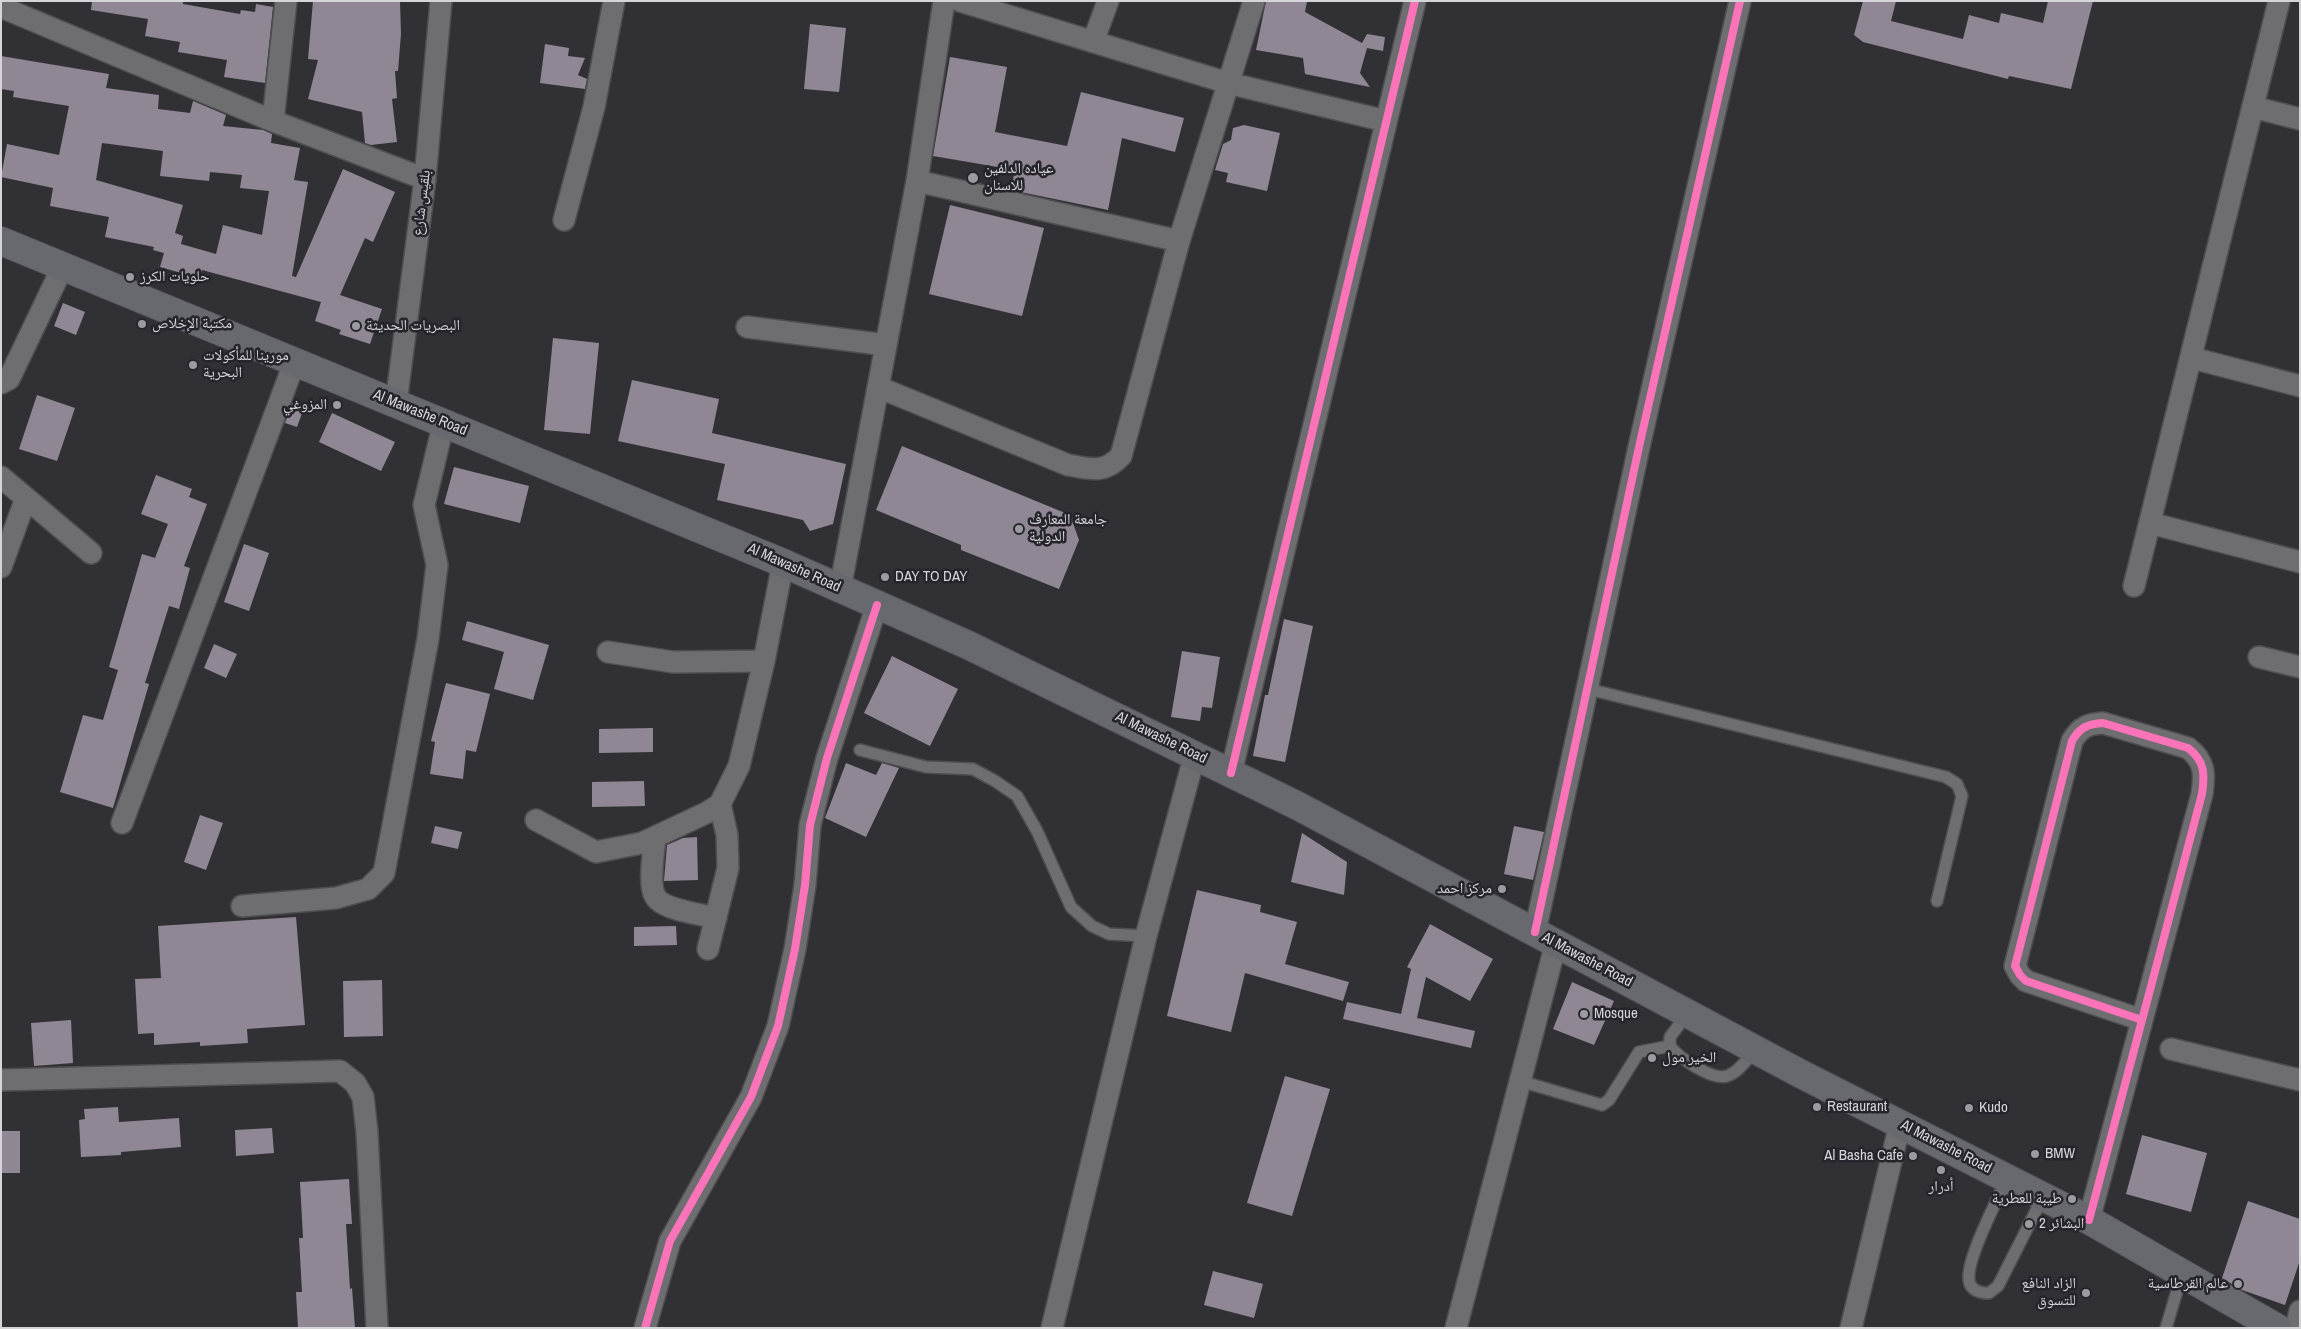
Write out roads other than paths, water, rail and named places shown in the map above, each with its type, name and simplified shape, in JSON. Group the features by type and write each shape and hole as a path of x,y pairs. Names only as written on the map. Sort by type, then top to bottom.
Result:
{"main road":[{"name":"Al Mawashe Road","path":"1,241 783,563 968,645 1195,754 1756,1050 2088,1220 2277,1328"}],"street":[{"path":"273,121 286,1"},
{"name":"بلقيس شارع","path":"396,403 426,179 442,1"},
{"path":"564,220 594,107 614,1"},
{"path":"840,589 917,181 944,1"},
{"path":"960,1 1228,82 1386,121"},
{"path":"1093,42 1108,1"},
{"path":"878,387 1068,465 1095,470 1112,466 1121,456 1179,241 1254,1"},
{"path":"1231,773 1414,1"},
{"path":"1456,1328 1520,1081 1588,688 1639,447 1740,1"},
{"path":"2134,586 2279,1"},
{"path":"1,7 273,121 426,179"},
{"path":"2253,107 2300,118"},
{"path":"917,181 1179,241"},
{"path":"1,398 5,381 63,266"},
{"path":"747,327 886,345"},
{"path":"2192,358 2300,386"},
{"path":"122,824 295,361"},
{"path":"242,906 336,898 368,889 384,873 428,639 437,565 424,505 444,422"},
{"path":"1,477 91,553"},
{"path":"1,567 26,498"},
{"path":"2150,523 2300,562"},
{"path":"536,820 596,852 642,843 706,813 720,804 739,766 764,661 783,563"},
{"path":"645,1328 670,1241 751,1098 778,1026 795,949 805,885 810,825 827,758 877,605"},
{"path":"608,652 673,662 764,661"},
{"path":"2259,657 2300,667"},
{"path":"2088,1220 2142,1020 2202,794 2205,776 2198,755 2188,748 2103,723 2094,724 2078,731 2072,741 2015,966 2026,981 2142,1020"},
{"path":"1052,1328 1146,936 1195,754"},
{"path":"708,949 728,868 727,835 720,804"},
{"path":"655,837 652,883 655,896 665,906 716,918"},
{"path":"2171,1050 2300,1080"},
{"path":"1,1080 340,1071 355,1083 363,1097 368,1132 377,1328"},
{"path":"1851,1328 1900,1124"},
{"path":"2296,1328 2300,1311"}],"lane":[{"path":"1588,688 1946,777 1958,784 1962,796 1937,901"},
{"path":"860,750 926,766 973,769 995,781 1016,796 1037,830 1071,907 1092,926 1109,934 1146,936"},
{"path":"1688,1013 1670,1037 1670,1046 1676,1054 1711,1075 1725,1078 1733,1074 1756,1050"},
{"path":"1520,1081 1602,1105 1609,1100 1638,1052 1670,1046"},
{"path":"2007,1178 1971,1264 1969,1282 1971,1288 1978,1292 1989,1293 1998,1286 2043,1197"},
{"path":"2166,1328 2182,1274"}],"place":[{"name":"عياده الدلفين للاسنان","path":"973,178"},
{"name":"حلويات الكرز","path":"130,277"},
{"name":"مكتبة الإخلاص","path":"142,324"},
{"name":"البصريات الحديثة","path":"356,326"},
{"name":"مورينا للمأكولات البحرية","path":"193,365"},
{"name":"المزوغي","path":"337,405"},
{"name":"جامعة المعارف الدولية","path":"1019,529"},
{"name":"DAY TO DAY","path":"885,577"},
{"name":"مركز احمد","path":"1502,889"},
{"name":"Mosque","path":"1584,1014"},
{"name":"الخير مول","path":"1652,1058"},
{"name":"Restaurant","path":"1817,1107"},
{"name":"Kudo","path":"1969,1108"},
{"name":"BMW","path":"2035,1154"},
{"name":"Al Basha Cafe","path":"1913,1156"},
{"name":"أدرار","path":"1941,1170"},
{"name":"طيبة للعطرية","path":"2072,1199"},
{"name":"البشائر 2","path":"2029,1224"},
{"name":"عالم القرطاسية","path":"2238,1284"},
{"name":"الزاد النافع للتسوق","path":"2086,1293"}]}
